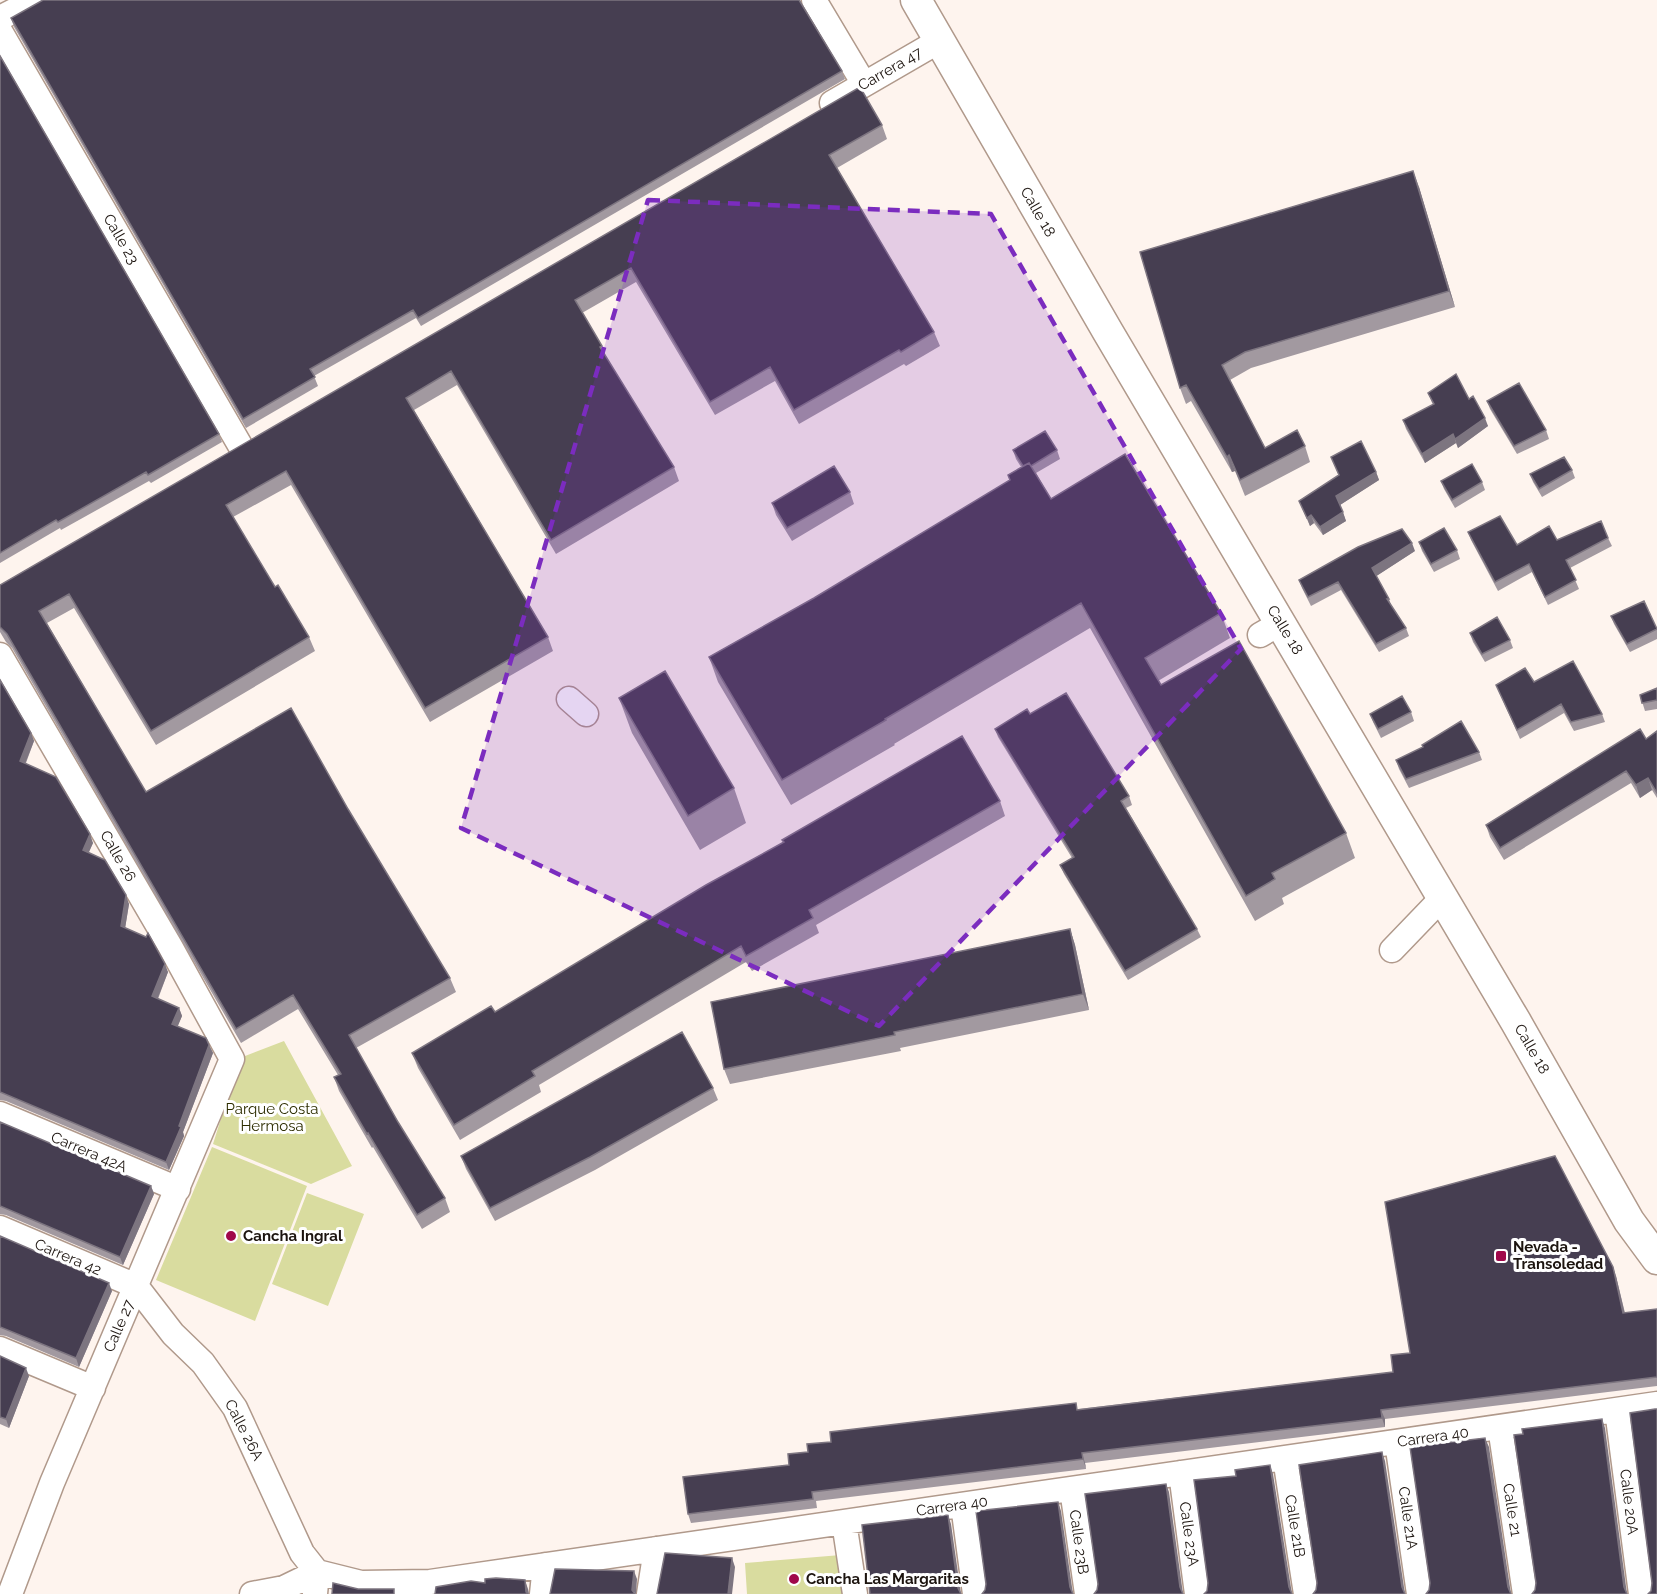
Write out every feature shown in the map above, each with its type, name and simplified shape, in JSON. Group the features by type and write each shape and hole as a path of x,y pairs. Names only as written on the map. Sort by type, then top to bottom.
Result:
{"main road":[{"name":"Calle 18","path":"916,0 1108,332 1270,629 1442,898 1522,1032 1629,1221 1657,1259"}],"street":[{"path":"2,17 35,0"},
{"path":"814,0 864,84"},
{"name":"Calle 23","path":"2,17 241,447"},
{"name":"Carrera 47","path":"815,113 939,41"},
{"name":"Calle 26","path":"0,655 164,936 232,1059"},
{"path":"1392,950 1442,898"},
{"name":"Calle 27","path":"10,1594 52,1483 232,1059"},
{"name":"Carrera 42A","path":"0,1114 178,1189"},
{"name":"Carrera 42","path":"0,1228 136,1286"},
{"name":"Calle 26A","path":"136,1286 173,1334 203,1363 225,1392 245,1428 316,1583"},
{"path":"0,1349 93,1388"},
{"name":"Carrera 40","path":"316,1583 361,1583 429,1588 545,1565 1657,1404"},
{"name":"Calle 20A","path":"1617,1410 1641,1594"},
{"name":"Calle 21","path":"1500,1427 1525,1594"},
{"name":"Calle 21A","path":"1397,1442 1419,1594"},
{"name":"Calle 21B","path":"1285,1458 1306,1594"},
{"name":"Calle 23A","path":"1181,1473 1197,1594"},
{"name":"Calle 23B","path":"1072,1489 1087,1594"},
{"path":"963,1505 975,1594"},
{"path":"844,1522 855,1594"},
{"path":"649,1594 656,1549"},
{"path":"542,1594 545,1565"},
{"path":"252,1594 316,1583"}],"highlighted area":[{"path":"648,200 991,214 1241,649 879,1026 461,828"}],"green space":[{"name":"Parque Costa Hermosa","path":"284,1041 352,1166 311,1184 213,1144 240,1058"},
{"name":"Cancha Ingral","path":"212,1147 307,1186 255,1321 156,1280"},
{"name":"Cancha Ingral","path":"307,1193 364,1214 328,1306 272,1284"},
{"name":"Cancha Las Margaritas","path":"841,1555 844,1594 747,1594 745,1563"}],"building":[{"path":"43,0 799,0 842,71 418,318 413,310 310,369 315,377 243,419 11,18"},
{"path":"0,56 219,434 148,475 146,472 58,522 56,520 0,553"},
{"path":"860,87 882,125 829,155 934,332 794,410 770,367 710,402 631,268 575,300 602,346 600,347 674,467 551,540 451,371 406,398 548,637 425,708 286,471 226,505 275,587 278,585 309,637 151,731 69,594 39,611 146,792 291,708 348,809 450,978 349,1035 398,1122 445,1198 417,1215 334,1077 341,1074 293,995 236,1029 7,634 0,627 0,585"},
{"path":"1413,171 1449,291 1245,352 1222,365 1265,448 1297,430 1305,446 1240,480 1229,455 1227,457 1186,385 1180,388 1140,252"},
{"path":"1456,374 1469,399 1473,396 1485,418 1455,439 1453,434 1422,454 1403,420 1434,404 1428,393"},
{"path":"1519,383 1546,430 1514,446 1487,401"},
{"path":"1045,431 1057,450 1031,466 1029,463 1023,466 1013,450"},
{"path":"1361,441 1376,472 1336,496 1343,512 1320,527 1311,515 1307,518 1299,501 1339,475 1331,457"},
{"path":"1125,454 1221,613 1145,658 1161,685 1239,641 1346,833 1272,873 1275,879 1246,896 1081,603 782,780 709,657 814,598 1010,480 1008,475 1029,463 1051,499"},
{"path":"1564,457 1572,470 1539,489 1530,474"},
{"path":"1472,464 1482,482 1452,500 1441,481"},
{"path":"834,466 850,492 787,528 772,503"},
{"path":"1500,516 1517,545 1549,526 1557,540 1601,521 1608,538 1566,560 1576,580 1545,597 1529,564 1495,582 1468,532"},
{"path":"1444,528 1457,550 1431,564 1419,542"},
{"path":"1402,529 1412,543 1372,568 1389,599 1387,599 1406,628 1376,644 1338,582 1308,597 1299,580 1358,547"},
{"path":"1644,601 1657,629 1627,644 1611,616"},
{"path":"1497,617 1510,640 1482,654 1470,633"},
{"path":"1573,661 1602,714 1571,722 1561,704 1517,730 1496,685 1525,668 1534,682"},
{"path":"665,671 734,788 688,816 619,698"},
{"path":"0,680 31,733 20,761 56,777 90,834 83,850 105,860 126,895 121,926 146,937 148,933 165,964 152,996 179,1008 172,1024 206,1038 209,1045 179,1126 181,1127 166,1162 0,1092"},
{"path":"1657,688 1657,700 1642,703 1640,695"},
{"path":"1066,693 1129,796 1121,801 1197,929 1125,971 1060,865 1074,857 995,729 1027,709 1030,714"},
{"path":"1402,696 1411,712 1378,729 1370,714"},
{"path":"1461,721 1479,752 1406,779 1396,760 1423,747 1422,745"},
{"path":"1640,729 1646,739 1657,731 1657,793 1648,778 1636,785 1626,771 1500,848 1486,825"},
{"path":"962,736 1000,801 809,910 813,918 746,956 741,946 532,1071 535,1076 454,1125 412,1053 491,1006 495,1012 706,885 784,842 782,840"},
{"path":"1070,929 1083,994 724,1069 711,1002"},
{"path":"682,1032 713,1088 590,1157 490,1208 461,1156"},
{"path":"0,1122 151,1186 120,1257 0,1206"},
{"path":"1555,1156 1613,1267 1623,1313 1657,1309 1657,1377 1381,1410 1382,1418 1082,1453 1083,1459 812,1492 813,1499 688,1514 683,1477 789,1465 788,1454 808,1452 807,1444 831,1442 830,1432 1076,1403 1077,1410 1393,1372 1391,1355 1410,1353 1385,1202"},
{"path":"0,1236 109,1283 76,1358 0,1327"},
{"path":"0,1356 26,1368 6,1419 0,1417"},
{"path":"1657,1409 1657,1594 1648,1594 1652,1583 1630,1413"},
{"path":"1602,1419 1624,1587 1627,1594 1532,1594 1536,1583 1514,1435 1523,1434 1522,1429"},
{"path":"1485,1438 1508,1587 1511,1594 1426,1594 1430,1583 1410,1447"},
{"path":"1382,1452 1402,1587 1405,1594 1313,1594 1317,1583 1299,1465"},
{"path":"1270,1465 1292,1594 1204,1594 1208,1583 1194,1480 1236,1476 1235,1470"},
{"path":"1166,1484 1180,1587 1183,1594 1094,1594 1098,1584 1085,1494"},
{"path":"1058,1502 1070,1587 1073,1594 982,1594 986,1584 976,1511"},
{"path":"948,1515 958,1588 961,1594 870,1594 862,1525"},
{"path":"665,1553 732,1558 728,1594 657,1594"},
{"path":"555,1569 634,1571 632,1590 635,1594 550,1594"},
{"path":"485,1579 525,1580 528,1594 435,1594 436,1587 471,1581 485,1583"},
{"path":"333,1583 358,1589 394,1589 394,1594 332,1594"}],"place":[{"name":"Cancha Ingral","path":"231,1236"},
{"name":"Nevada - Transoledad","path":"1501,1256"},
{"name":"Cancha Las Margaritas","path":"794,1579"}]}
